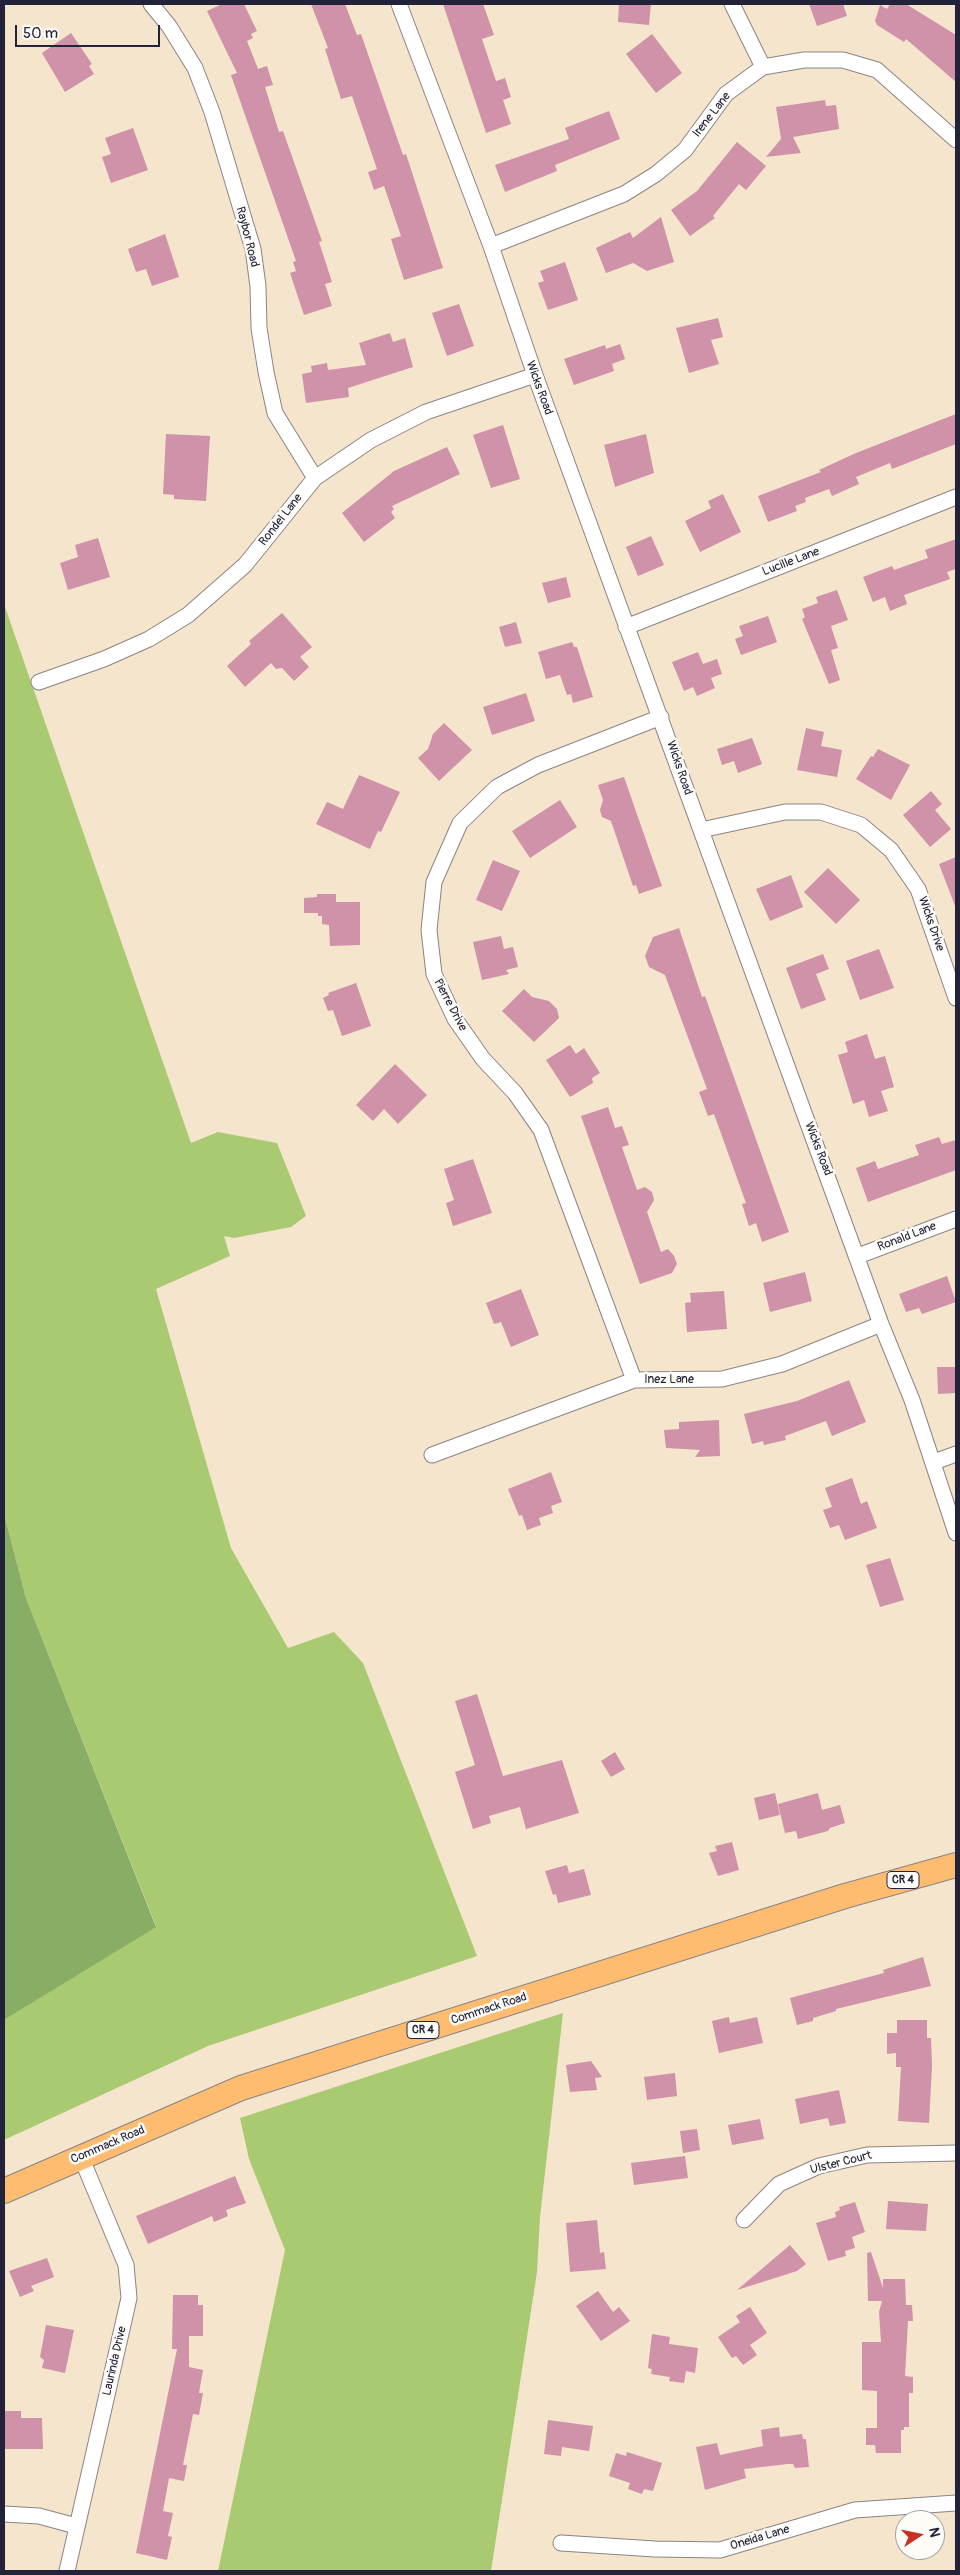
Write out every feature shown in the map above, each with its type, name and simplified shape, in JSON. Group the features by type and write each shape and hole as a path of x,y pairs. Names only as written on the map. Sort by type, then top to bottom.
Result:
{"main road":[{"name":"Commack Road","path":"4,2191 241,2088 845,1896 956,1865"}],"street":[{"name":"Raybor Road","path":"151,4 169,26 195,68 212,112 252,249 258,286 259,328 275,413 315,478"},
{"name":"Wicks Road","path":"399,4 491,246 535,375 626,627 661,717 858,1256 881,1324 912,1400 956,1533"},
{"path":"732,4 763,68"},
{"name":"Irene Lane","path":"491,246 624,194 656,174 686,150 726,94 763,68 804,60 843,60 878,70 956,140"},
{"name":"Rondel Lane","path":"39,682 104,659 149,639 188,614 245,566 315,478 371,440 426,412 535,375"},
{"name":"Lucille Lane","path":"626,627 956,497"},
{"name":"Pierre Drive","path":"634,1380 541,1130 515,1093 483,1059 455,1019 434,974 429,930 434,882 460,823 497,787 538,764 661,717"},
{"name":"Wicks Drive","path":"701,830 786,812 820,812 861,825 891,850 918,889 956,998"},
{"name":"Ronald Lane","path":"858,1256 956,1219"},
{"name":"Inez Lane","path":"432,1455 634,1380 722,1379 782,1364 881,1324"},
{"path":"934,1462 956,1454"},
{"name":"Ulster Court","path":"744,2220 779,2184 819,2166 867,2155 956,2153"},
{"name":"Laurinda Drive","path":"67,2571 129,2298 126,2265 81,2157"},
{"name":"Oneida Lane","path":"561,2542 654,2549 720,2550 855,2510 956,2503"},
{"path":"4,2514 39,2516 76,2526"}],"green space":[{"path":"4,604 191,1143 218,1132 277,1143 306,1216 291,1227 234,1238 224,1236 230,1256 156,1289 231,1548 288,1648 334,1632 363,1663 477,1956 208,2046 4,2140 4,2020 156,1926 26,1598 4,1514"},
{"path":"4,1514 26,1598 156,1927 4,2020"},
{"path":"563,2013 540,2217 537,2272 491,2571 218,2571 285,2250 249,2159 240,2118"}],"building":[{"path":"222,4 244,4 257,31 251,34 253,38 247,41 258,69 267,66 273,85 265,87 279,132 283,131 322,241 319,242 332,282 325,284 332,306 304,315 290,273 296,271 293,262 296,261 231,75 237,73 207,11"},
{"path":"311,4 345,4 357,35 361,34 403,155 406,154 443,268 404,280 391,239 401,236 400,233 384,186 374,190 368,172 377,169 352,96 341,99 325,49 328,48"},
{"path":"443,4 483,4 494,35 482,39 496,81 505,78 511,97 503,100 511,124 486,133"},
{"path":"619,4 651,4 649,25 618,22"},
{"path":"809,4 843,4 847,16 817,26"},
{"path":"890,4 906,4 956,35 956,82 906,39 904,42 877,25 875,21 880,5 887,9"},
{"path":"71,33 92,64 89,66 94,74 65,92 42,53"},
{"path":"652,34 682,73 656,93 626,54"},
{"path":"825,100 826,106 836,105 839,129 793,137 801,153 766,157 781,139 776,107"},
{"path":"609,111 620,139 555,165 557,171 505,192 495,165 569,139 565,128"},
{"path":"133,128 148,170 111,183 102,157 111,154 105,138"},
{"path":"737,142 766,166 746,190 739,184 713,216 715,218 690,236 671,210 697,191"},
{"path":"661,217 674,262 647,271 633,263 606,273 596,248 630,232 633,238"},
{"path":"165,234 179,277 152,286 146,269 136,272 128,249"},
{"path":"565,262 578,300 548,310 538,283 544,281 540,271"},
{"path":"459,304 474,346 447,356 432,313"},
{"path":"718,318 723,337 711,340 719,364 689,373 676,328"},
{"path":"390,333 393,342 405,338 413,367 348,388 349,397 306,403 302,374 312,372 311,366 327,363 328,370 366,365 359,343"},
{"path":"620,344 625,359 612,364 614,371 574,385 564,359 605,345 606,349"},
{"path":"956,414 956,444 892,469 890,463 856,477 859,484 832,496 829,489 805,498 806,502 795,506 797,511 768,522 758,496 821,472 819,470 856,453"},
{"path":"503,425 520,479 491,488 473,435"},
{"path":"166,434 210,436 206,501 174,499 174,495 163,494"},
{"path":"646,434 654,473 615,487 604,445"},
{"path":"447,447 460,474 392,506 394,509 391,512 395,518 364,542 342,513 394,471"},
{"path":"723,494 741,532 700,552 685,521 711,508 708,501"},
{"path":"651,536 664,565 638,576 626,547"},
{"path":"98,538 110,577 68,590 60,563 78,557 75,545"},
{"path":"956,539 956,569 947,572 950,579 904,595 907,604 890,611 885,597 873,602 863,577 892,566 894,570 928,558 925,550"},
{"path":"566,577 571,597 548,603 542,583"},
{"path":"837,590 848,620 831,626 838,648 831,650 840,680 829,684 802,619 805,617 802,609 818,603 816,597"},
{"path":"282,613 312,647 300,657 309,667 294,681 282,668 276,669 271,663 245,687 227,666 251,644 249,641"},
{"path":"768,616 777,642 741,655 735,639 743,636 739,626"},
{"path":"516,622 522,643 505,647 499,627"},
{"path":"572,642 574,647 577,647 593,697 573,703 571,694 567,695 560,675 546,679 538,652"},
{"path":"698,652 703,664 717,659 722,674 711,678 715,688 697,696 693,687 684,691 672,662"},
{"path":"526,693 535,721 492,735 483,707"},
{"path":"444,723 472,750 439,781 418,758 428,749 433,734"},
{"path":"806,728 824,732 821,746 842,750 837,777 797,770"},
{"path":"752,738 762,764 738,773 734,761 722,765 717,749"},
{"path":"878,749 910,765 891,800 856,779 871,756 873,757"},
{"path":"359,775 400,792 381,832 378,831 370,849 316,824 327,802 343,809"},
{"path":"624,777 662,886 639,894 636,885 633,886 611,821 602,817 600,810 603,800 598,785"},
{"path":"931,791 942,804 935,810 951,829 930,847 903,815"},
{"path":"560,800 577,827 530,858 512,831"},
{"path":"956,857 956,906 955,906 939,864"},
{"path":"493,860 520,871 502,911 476,900"},
{"path":"828,868 860,900 836,924 804,892"},
{"path":"791,875 803,907 770,921 756,889"},
{"path":"317,894 336,894 336,902 360,902 360,945 330,946 329,925 322,924 322,916 318,916 318,913 304,913 304,898 317,897"},
{"path":"679,928 702,997 705,996 789,1232 762,1242 756,1223 749,1226 742,1204 746,1203 714,1114 708,1116 699,1092 707,1089 665,975 649,967 645,956 653,937"},
{"path":"501,936 504,949 513,947 518,967 506,970 509,974 482,980 473,942"},
{"path":"879,949 894,988 860,1000 846,961"},
{"path":"823,954 829,969 816,974 826,1000 801,1009 786,968"},
{"path":"356,983 371,1026 342,1036 333,1010 328,1011 323,998 329,995 328,993"},
{"path":"524,989 532,997 549,1001 557,1009 559,1018 534,1042 502,1011"},
{"path":"867,1034 875,1059 885,1056 894,1087 881,1091 888,1111 869,1117 864,1100 853,1104 838,1055 848,1052 845,1042"},
{"path":"570,1045 576,1054 584,1048 600,1073 592,1078 593,1083 570,1097 546,1060"},
{"path":"395,1064 427,1095 398,1124 384,1109 373,1121 356,1105"},
{"path":"608,1107 615,1128 622,1126 629,1145 622,1147 637,1190 645,1187 652,1192 654,1200 647,1212 661,1252 668,1249 674,1256 677,1264 672,1273 640,1284 581,1116"},
{"path":"939,1137 942,1144 956,1140 956,1170 868,1202 856,1168 875,1161 878,1169 919,1155 915,1145"},
{"path":"473,1159 492,1213 453,1226 446,1203 454,1200 444,1169"},
{"path":"805,1272 812,1301 770,1312 763,1283"},
{"path":"947,1276 956,1302 922,1314 919,1308 906,1312 899,1294"},
{"path":"521,1289 539,1335 511,1347 501,1322 494,1324 486,1303"},
{"path":"724,1291 727,1329 687,1332 685,1303 691,1302 690,1293"},
{"path":"937,1367 956,1367 956,1393 938,1394"},
{"path":"849,1380 866,1422 832,1436 826,1421 785,1436 786,1440 764,1445 763,1441 752,1444 744,1414 797,1401"},
{"path":"719,1420 720,1456 695,1457 700,1450 666,1448 664,1430 679,1429 679,1422"},
{"path":"551,1472 562,1502 551,1506 553,1513 539,1518 541,1525 527,1530 522,1515 519,1516 508,1489"},
{"path":"852,1478 861,1504 867,1501 877,1528 845,1540 839,1525 830,1528 823,1510 832,1507 825,1488"},
{"path":"890,1558 904,1600 880,1607 866,1565"},
{"path":"477,1694 503,1776 562,1760 579,1813 526,1829 520,1807 489,1816 491,1823 473,1829 455,1772 475,1765 455,1701"},
{"path":"615,1752 625,1769 611,1777 601,1761"},
{"path":"775,1793 780,1815 759,1820 754,1798"},
{"path":"818,1793 822,1810 840,1805 845,1823 830,1828 828,1831 798,1839 796,1831 785,1833 778,1804"},
{"path":"732,1842 739,1870 718,1876 709,1853 717,1851 715,1846"},
{"path":"567,1865 569,1873 584,1869 591,1895 558,1903 556,1894 553,1895 545,1871"},
{"path":"923,1957 931,1986 836,2009 836,2011 813,2018 813,2021 797,2025 790,1998 884,1973 883,1970"},
{"path":"729,2017 730,2023 757,2017 763,2043 719,2053 712,2021"},
{"path":"897,2020 927,2020 927,2038 931,2038 932,2066 929,2123 898,2121 901,2067 896,2067 896,2053 887,2054 887,2033 897,2033"},
{"path":"591,2061 602,2077 595,2078 597,2090 570,2092 566,2065"},
{"path":"675,2073 677,2096 647,2100 644,2077"},
{"path":"839,2090 846,2123 830,2126 828,2118 800,2124 795,2099"},
{"path":"760,2119 764,2139 732,2145 728,2125"},
{"path":"697,2129 700,2150 683,2153 680,2131"},
{"path":"685,2156 688,2178 634,2185 631,2163"},
{"path":"235,2176 246,2203 226,2210 228,2216 214,2222 212,2216 148,2244 136,2216"},
{"path":"888,2201 928,2204 926,2231 886,2229"},
{"path":"855,2202 865,2232 852,2237 855,2248 845,2251 846,2256 828,2261 816,2223 836,2217 835,2212 840,2210 839,2207"},
{"path":"597,2220 600,2253 604,2252 606,2269 570,2272 566,2223"},
{"path":"790,2245 806,2264 797,2271 737,2290"},
{"path":"871,2252 883,2288 883,2279 905,2279 906,2305 912,2305 913,2321 908,2321 905,2376 913,2377 913,2393 909,2393 909,2427 904,2427 904,2430 901,2430 901,2453 876,2453 875,2445 866,2445 866,2428 877,2428 877,2391 862,2390 862,2342 881,2342 879,2312 882,2301 868,2301 867,2253"},
{"path":"47,2258 54,2277 31,2286 34,2291 20,2297 9,2271"},
{"path":"598,2291 613,2312 619,2307 630,2321 601,2341 576,2306"},
{"path":"173,2295 198,2295 198,2305 203,2305 203,2336 189,2336 189,2367 203,2370 199,2393 203,2393 199,2415 193,2414 183,2465 187,2465 184,2481 169,2478 163,2511 173,2513 168,2536 172,2537 167,2560 136,2553 177,2349 172,2349"},
{"path":"750,2307 767,2333 750,2345 757,2355 743,2365 736,2356 732,2358 718,2337 740,2322 736,2316"},
{"path":"46,2325 74,2330 65,2373 42,2368 44,2360 40,2357"},
{"path":"652,2334 670,2337 669,2344 698,2348 695,2373 686,2371 684,2383 669,2381 670,2377 651,2374 652,2369 648,2368"},
{"path":"4,2411 21,2411 21,2418 42,2418 43,2449 4,2449"},
{"path":"548,2420 593,2426 589,2451 562,2447 561,2456 544,2454"},
{"path":"779,2427 780,2437 802,2434 803,2439 806,2439 809,2467 795,2468 793,2464 788,2464 744,2469 746,2478 705,2490 696,2447 717,2443 720,2455 763,2446 761,2430"},
{"path":"627,2452 662,2463 653,2491 644,2489 642,2494 628,2489 630,2483 609,2476 616,2453 626,2456"}]}
